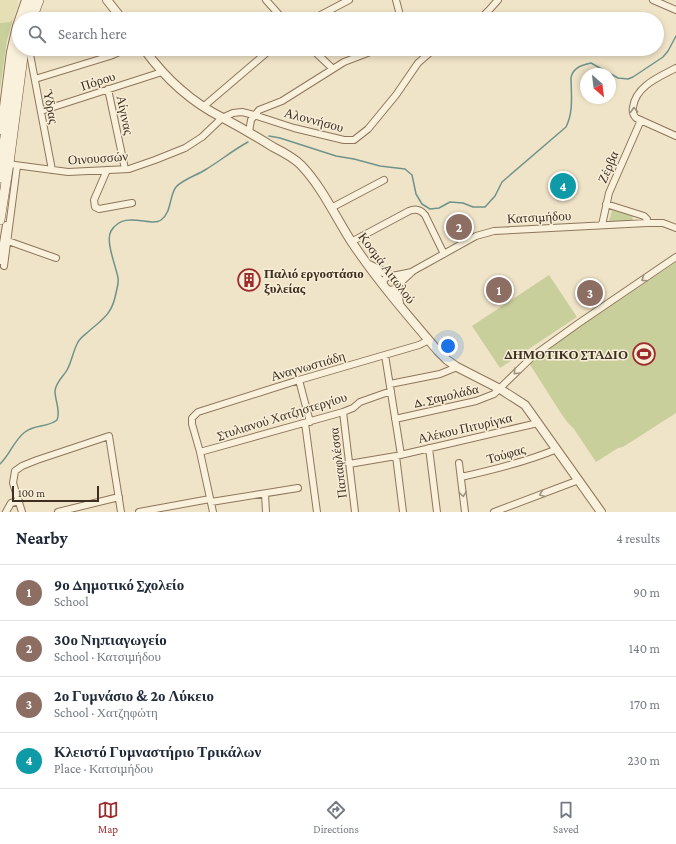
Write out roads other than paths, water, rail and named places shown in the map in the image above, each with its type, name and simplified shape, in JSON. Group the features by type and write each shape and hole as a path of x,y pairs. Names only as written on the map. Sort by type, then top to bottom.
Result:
{"main road":[{"path":"27,12 31,0"},
{"path":"35,12 39,0"},
{"path":"0,178 15,56"},
{"path":"0,220 14,165 23,56"}],"street":[{"path":"20,12 25,0"},
{"path":"107,0 115,12"},
{"path":"266,0 277,12"},
{"path":"326,12 349,0"},
{"path":"396,0 399,12"},
{"path":"487,12 498,0"},
{"path":"653,0 676,10"},
{"path":"0,131 12,43"},
{"name":"Ύδρας","path":"30,56 52,170"},
{"path":"35,79 110,56"},
{"name":"Κοσμά Αιτωλού","path":"149,56 162,72 190,98 222,118 249,132 300,164 308,173 351,242 384,287 446,360 500,389 525,406 601,512"},
{"path":"203,107 263,56"},
{"path":"319,56 332,68"},
{"path":"249,132 251,120 259,110 282,101 332,68 356,56"},
{"name":"Αλοννήσου","path":"222,118 233,113 242,112 294,128 344,140 354,140 368,129 396,96 418,63 426,56"},
{"path":"676,68 651,82 638,92 634,100 633,111 634,117 676,136"},
{"name":"Πόρου","path":"41,111 162,72"},
{"name":"Αίγινας","path":"108,90 125,169"},
{"name":"Οινουσσών","path":"14,165 68,172 125,169 155,160 185,148 202,138 222,118"},
{"name":"Ζέρβα","path":"602,225 606,204 616,174 641,120"},
{"path":"2,263 8,241 14,165"},
{"path":"2,263 14,165"},
{"path":"107,170 94,200 94,205 99,209 132,203"},
{"path":"330,208 384,180"},
{"path":"606,204 646,217 647,223"},
{"path":"351,242 409,211 414,210 425,215 444,254"},
{"path":"635,224 637,213"},
{"name":"Κατσιμήδου","path":"413,271 476,236 494,231 647,223 663,223 676,228"},
{"path":"8,241 56,258"},
{"name":"Δ. Σαμολάδα","path":"395,419 476,401 494,394 533,356 676,257"},
{"path":"367,264 397,279 397,298 400,306"},
{"path":"413,271 392,290 384,287 385,278 391,275 413,271"},
{"name":"Αναγνωστιάδη","path":"200,452 192,424 194,415 202,409 419,345 429,340"},
{"path":"385,355 395,419 403,512"},
{"name":"Στυλιανού Χατζηστεργίου","path":"200,452 343,412 390,388 440,374 457,366"},
{"path":"299,380 307,422 317,512"},
{"name":"Παπαφλέσσα","path":"343,412 355,512"},
{"name":"Αλέκου Πιτυρίγκα","path":"349,464 398,455 538,423"},
{"path":"22,512 13,480 15,471 22,466 37,460 109,436 121,512"},
{"path":"429,448 437,512"},
{"name":"Τούφας","path":"460,477 527,460 556,448"},
{"path":"200,452 213,512"},
{"path":"459,463 465,512"},
{"path":"494,512 579,480"},
{"path":"139,512 169,509 210,501 298,488"},
{"path":"265,494 266,512"},
{"path":"58,512 119,497"},
{"path":"6,512 11,503 19,501"}],"waterway":[{"path":"664,56 676,36"},
{"path":"269,136 280,138 336,156 380,166 405,169 412,175 416,194 422,204 430,209 439,208 450,202 463,203 473,207 485,207 495,196 502,182 566,127 569,121 571,108 571,77 576,69 591,63 618,78 628,79 664,56"},
{"path":"0,464 21,435 33,428 49,424 57,420 58,410 55,391 57,385 67,370 76,345 79,340 110,311 118,280 109,241 111,231 116,225 123,221 137,220 157,222 161,220 165,217 172,195 179,184 205,170 248,142"}],"place":[{"name":"Κλειστό Γυμναστήριο Τρικάλων","path":"563,186"},
{"name":"30ο Νηπιαγωγείο","path":"459,227"},
{"name":"Παλιό εργοστάσιο ξυλείας","path":"249,280"},
{"name":"9ο Δημοτικό Σχολείο","path":"499,290"},
{"name":"2ο Γυμνάσιο & 2ο Λύκειο","path":"590,293"},
{"name":"ΔΗΜΟΤΙΚΟ ΣΤΑΔΙΟ","path":"644,354"}]}
